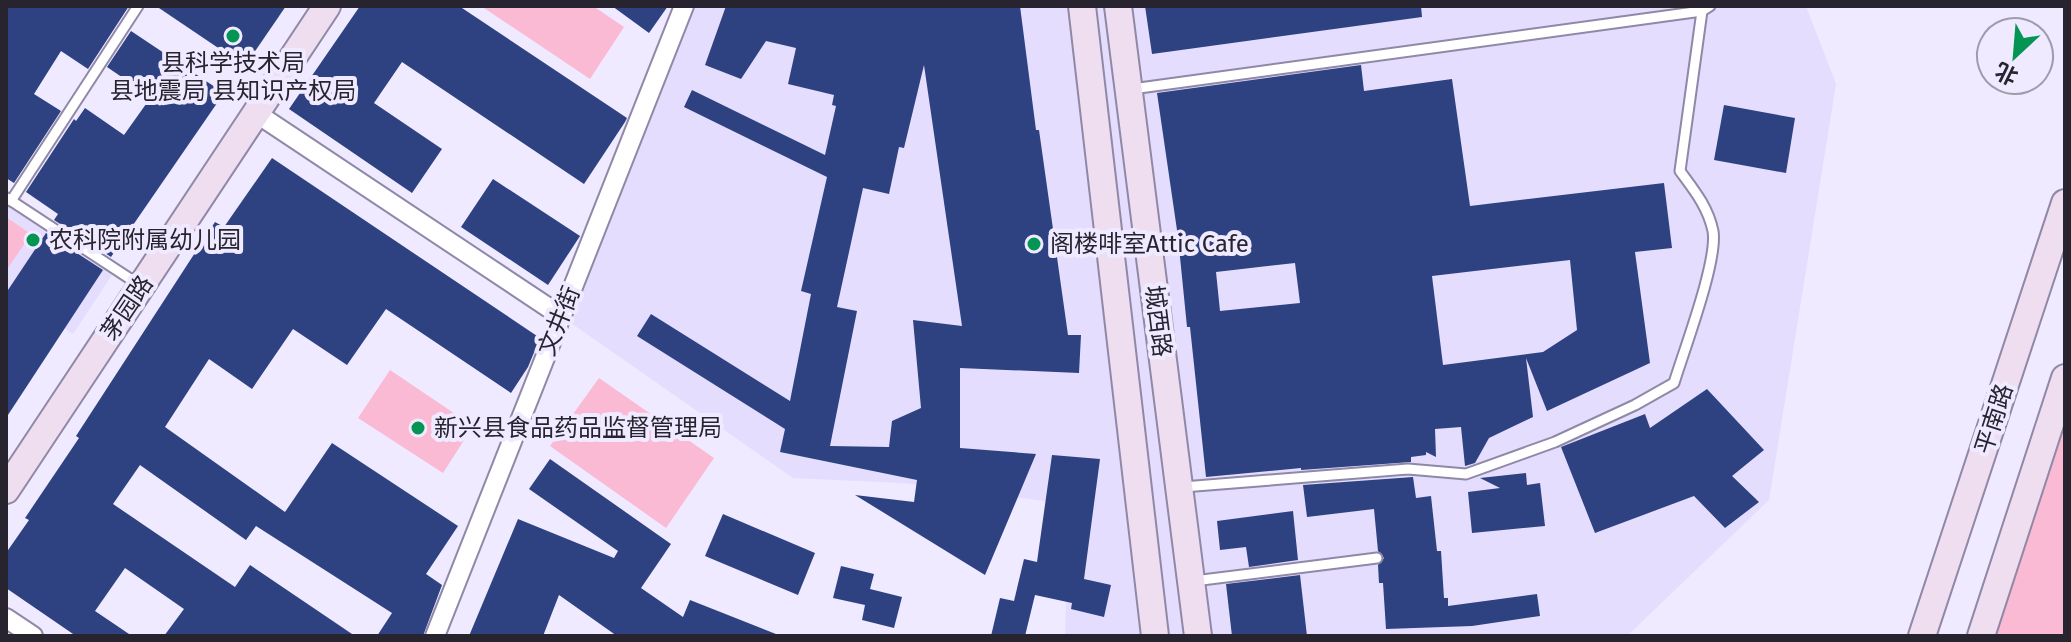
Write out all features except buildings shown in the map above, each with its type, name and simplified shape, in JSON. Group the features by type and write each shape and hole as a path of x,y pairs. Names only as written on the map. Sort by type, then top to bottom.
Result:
{"main road":[{"name":"茅园路","path":"6,490 327,6"},
{"path":"1082,6 1155,636"},
{"name":"城西路","path":"1118,6 1198,636"},
{"name":"平南路","path":"1922,636 2065,203"},
{"path":"1981,636 2065,378"}],"street":[{"name":"文井街","path":"435,636 684,6"},
{"path":"256,113 561,316"},
{"path":"6,618 33,636"}],"lane":[{"path":"138,6 9,199 141,286"},
{"path":"1128,90 1706,8 1680,171 1704,204 1714,234 1705,284 1674,383 1555,442 1466,474 1408,469 1179,487"},
{"path":"1191,581 1377,558"}],"shaded area":[{"path":"481,6 593,6 624,27 590,79"},
{"path":"684,6 1806,6 1836,84 1769,500 1627,636 1065,636 1069,504 903,483 793,478 561,316"},
{"name":"农科院附属幼儿园","path":"6,205 112,275 73,334 6,289"},
{"path":"6,217 31,234 6,271"},
{"path":"390,370 473,426 443,473 358,418"},
{"path":"599,378 714,458 666,528 550,446"},
{"path":"2065,378 2065,636 1981,636"}],"place":[{"name":"县科学技术局 县地震局 县知识产权局","path":"233,36"},
{"name":"农科院附属幼儿园","path":"33,240"},
{"name":"阁楼啡室Attic Cafe","path":"1034,244"},
{"name":"新兴县食品药品监督管理局","path":"418,428"}]}
